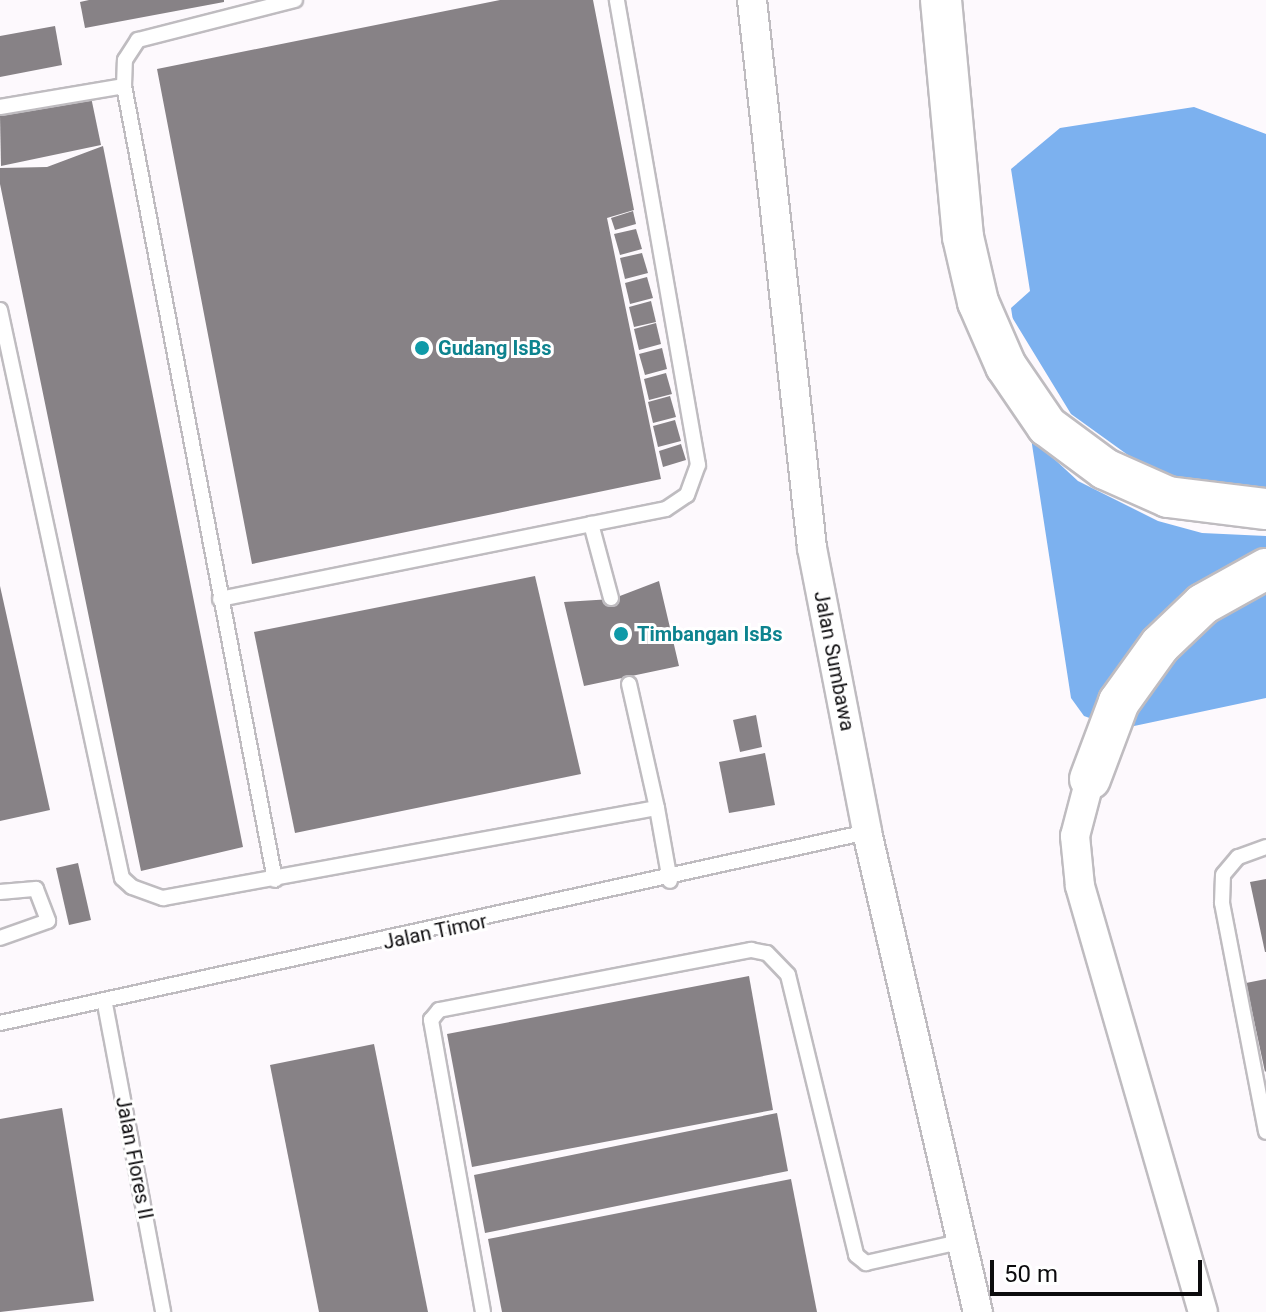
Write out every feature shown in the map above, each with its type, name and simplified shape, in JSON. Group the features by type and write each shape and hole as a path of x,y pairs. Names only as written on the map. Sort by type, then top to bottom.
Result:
{"main road":[{"path":"941,0 963,237 978,302 1006,366 1047,426 1105,469 1168,497 1266,509"},
{"path":"1090,779 1119,702 1160,645 1203,604 1266,569"}],"street":[{"name":"Jalan Sumbawa","path":"752,0 812,548 948,1245 978,1312"},
{"path":"1090,779 1075,836 1080,886 1203,1312"}],"lane":[{"path":"275,880 124,86 125,60 138,40 295,0"},
{"path":"220,599 666,509 687,495 698,465 617,0"},
{"path":"0,107 124,86"},
{"path":"0,310 122,878 163,898 657,808"},
{"path":"591,524 611,598"},
{"path":"629,684 670,881"},
{"name":"Jalan Timor","path":"0,1023 105,1004 670,881 867,832"},
{"path":"1266,847 1238,857 1223,875 1222,903 1266,1132"},
{"path":"0,892 36,889 48,921 40,930 0,938"},
{"path":"483,1312 431,1020 439,1010 751,950 767,953 788,975 856,1255 866,1263 948,1245"},
{"name":"Jalan Flores II","path":"105,1004 163,1312"}],"water":[{"path":"1194,107 1266,134 1266,698 1120,729 1084,716 1071,698 1011,308 1030,291 1011,169 1060,128"}],"pier":[{"path":"1007,309 1071,414 1146,468 1199,485 1266,490 1266,536 1202,533 1158,521 1078,481 1026,433"}],"building":[{"name":"Gudang IsBs","path":"500,0 593,0 634,210 607,218 661,479 252,564 157,69"},
{"path":"80,2 224,2 85,28"},
{"path":"55,26 62,65 0,77 0,36"},
{"path":"91,97 101,145 1,166 0,116"},
{"path":"103,146 243,847 141,871 0,184 0,168 47,167"},
{"path":"633,211 636,224 615,230 611,218"},
{"path":"636,229 642,249 620,255 614,234"},
{"path":"642,253 648,273 625,279 620,258"},
{"path":"647,277 653,298 630,304 625,283"},
{"path":"651,301 656,322 634,327 629,307"},
{"path":"656,323 661,344 639,350 634,329"},
{"path":"662,348 667,369 645,375 639,354"},
{"path":"666,373 672,394 649,400 644,379"},
{"path":"670,396 676,417 653,423 648,402"},
{"path":"675,420 681,441 658,447 653,426"},
{"path":"681,444 686,460 663,467 659,451"},
{"path":"535,576 581,774 295,833 254,632"},
{"name":"Timbangan IsBs","path":"659,581 679,666 584,686 564,602 612,599"},
{"path":"0,586 50,810 0,821"},
{"path":"756,715 762,747 740,752 733,720"},
{"path":"765,753 775,805 729,813 719,762"},
{"path":"78,863 91,920 69,925 56,868"},
{"path":"1266,879 1266,952 1265,952 1250,882"},
{"path":"749,976 773,1110 472,1167 447,1034"},
{"path":"1266,979 1266,1071 1265,1072 1246,983"},
{"path":"374,1044 428,1312 319,1312 270,1065"},
{"path":"62,1108 94,1301 0,1312 0,1119"},
{"path":"777,1113 788,1171 485,1233 474,1175"},
{"path":"791,1179 817,1312 502,1312 488,1239"}],"place":[{"name":"Gudang IsBs","path":"422,348"},
{"name":"Timbangan IsBs","path":"621,634"}]}
